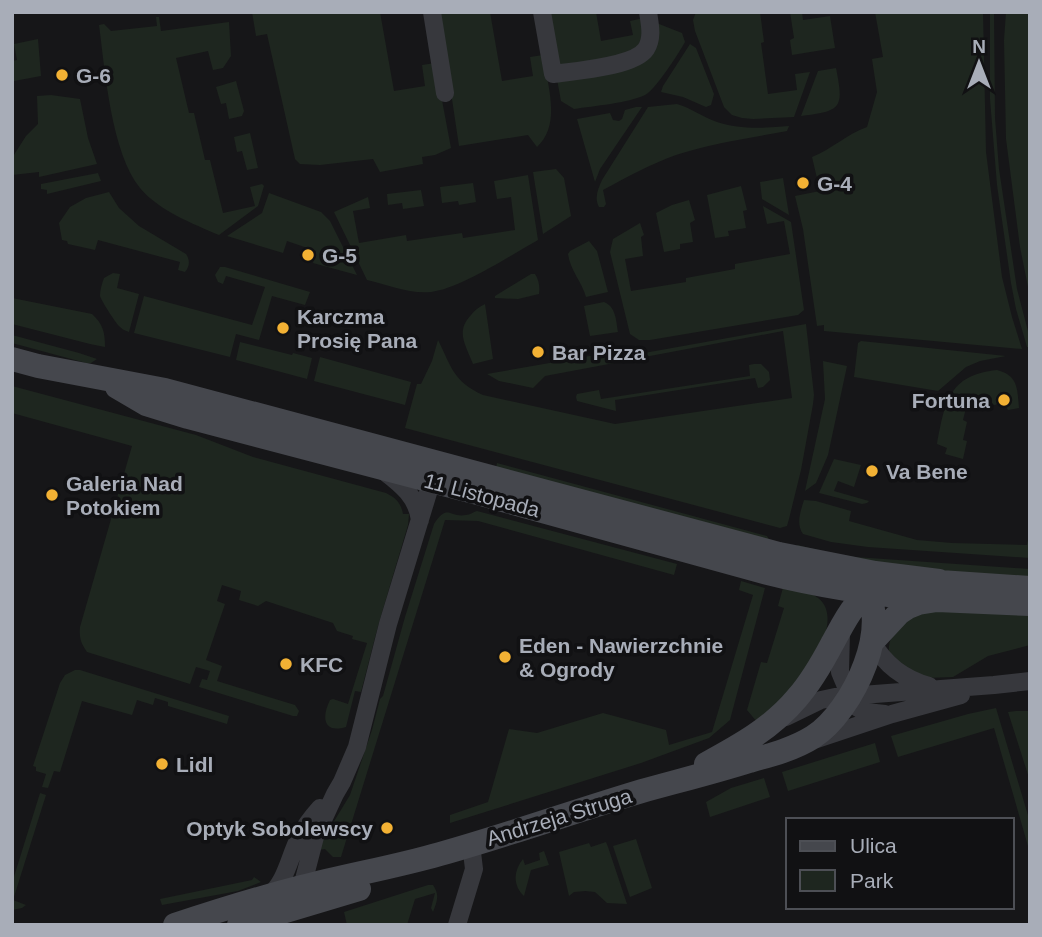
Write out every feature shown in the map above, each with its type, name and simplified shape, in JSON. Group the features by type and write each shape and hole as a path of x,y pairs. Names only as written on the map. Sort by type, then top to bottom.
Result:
{"main road":[{"name":"11 Listopada","path":"12,359 166,390 806,582 868,592 938,591"},
{"name":"11 Listopada","path":"103,379 146,404 379,468 435,472 938,591"},
{"path":"846,568 868,592"},
{"path":"806,582 826,595 838,615 841,628"},
{"name":"Andrzeja Struga","path":"872,642 908,607 938,591 1030,588"},
{"name":"Andrzeja Struga","path":"938,591 1030,604"},
{"name":"Andrzeja Struga","path":"239,925 302,887 443,853 783,751 813,737 834,719 850,696 863,669 872,642 874,616 868,592 855,605 806,687 787,709 764,730 744,743 674,782"},
{"name":"Andrzeja Struga","path":"175,925 373,884 443,853"}],"street":[{"path":"432,12 445,93"},
{"path":"542,12 553,74 625,63 636,58 645,52 649,42 651,31 648,12"},
{"path":"379,468 407,491 416,503 420,520"},
{"path":"302,887 314,837 357,747 388,624 435,472"},
{"path":"841,628 840,672 850,696 859,708 866,712 892,714"},
{"path":"872,642 879,655 897,672 908,679 939,689"},
{"path":"764,730 821,700 1030,681"},
{"path":"783,751 892,714 994,685"},
{"path":"271,905 300,836 311,818 335,794"},
{"path":"457,925 474,869 471,844"},
{"path":"310,859 332,875 347,876"}],"green space":[{"path":"252,12 380,12 394,91 425,86 422,65 435,63 451,148 422,157 423,164 380,172 373,159 320,165 300,164 295,159 267,34 256,36"},
{"path":"439,12 490,12 502,81 533,76 530,57 543,55 551,115 545,138 537,147 528,135 459,146"},
{"path":"547,12 596,12 601,41 633,35 630,21 644,18 646,29 633,56 559,65"},
{"path":"696,12 760,12 768,94 797,90 795,74 810,72 794,117 742,118 732,115 724,107 695,31 693,20"},
{"path":"790,12 802,12 803,20 830,16 835,48 792,55 790,40 794,38"},
{"path":"875,12 983,12 986,152 1002,277 1022,349 824,331 824,325 817,326 803,229 795,196 820,191 812,157 867,127 877,92 872,59 883,57"},
{"path":"990,12 994,12 995,118 999,169 1017,289 1030,347 1027,347 1016,309 997,185 990,99"},
{"path":"1006,12 1030,12 1030,297 1020,247 1006,139"},
{"path":"156,17 159,17 161,31 229,22 231,56 223,68 213,70 208,51 176,58 189,113 194,113 205,160 210,160 223,213 255,206 250,187 262,184 264,186 258,206 219,235 176,216 147,196 130,173 122,154 111,110 99,25 104,24 111,31 157,26"},
{"path":"654,22 682,33 685,42 649,92 630,100 574,109 561,101 557,79 635,64"},
{"path":"38,39 41,76 14,81 12,61 17,60 14,44"},
{"path":"690,44 696,48 714,94 711,105 706,107 683,97 661,92"},
{"path":"836,68 840,92 837,105 825,112 801,116 818,71"},
{"path":"236,81 244,111 242,116 229,119 226,103 221,104 216,87"},
{"path":"37,96 80,99 88,138 97,164 39,177 39,172 12,175 12,158 26,136 38,124"},
{"path":"677,104 726,125 753,128 789,126 787,131 703,147 657,162 603,190 606,204 599,207 597,197 602,180 648,107"},
{"path":"642,107 600,169 595,182 577,119 610,113 613,120 619,121 625,110"},
{"path":"250,133 258,168 247,170 242,151 237,152 234,137"},
{"path":"556,169 564,178 571,216 543,234 533,172"},
{"path":"98,173 101,181 47,194 47,190 41,189 41,184"},
{"path":"528,175 538,240 443,290 407,290 367,280 334,212 368,197 370,208 353,211 359,243 406,235 407,241 462,233 463,238 515,230 511,197 497,199 494,181"},
{"path":"783,178 789,215 762,199 760,182"},
{"path":"473,183 476,202 459,205 458,201 442,203 440,187"},
{"path":"741,186 747,210 743,211 746,228 728,231 729,236 715,238 707,195"},
{"path":"421,190 424,206 403,209 402,203 388,205 387,194"},
{"path":"109,192 119,208 139,226 186,254 189,263 185,272 178,270 180,262 98,240 95,250 62,240 59,223 70,207 86,198"},
{"path":"269,193 321,212 330,221 357,275 313,263 316,251 287,241 283,253 227,236 262,213"},
{"path":"689,200 695,220 690,223 693,242 680,244 680,249 664,252 656,213"},
{"path":"763,206 791,222 804,310 798,315 650,340 639,340 630,334 610,252 613,239 640,223 644,235 641,237 643,256 625,259 631,291 686,282 686,278 735,269 735,264 790,254 784,221 767,224"},
{"path":"589,241 597,251 608,292 586,297 568,254"},
{"path":"220,267 310,292 305,305 272,296 259,340 236,334 230,357 134,333 144,296 252,325 265,287 226,276 223,284 218,282 215,275"},
{"path":"113,273 120,274 117,288 139,294 129,332 117,324 100,296 104,278"},
{"path":"535,274 537,279 539,294 518,299 495,298 495,296"},
{"path":"12,298 92,314 103,329 105,347 12,324"},
{"path":"604,302 613,311 618,332 590,336 584,306"},
{"path":"485,304 493,359 473,364 463,339 464,327 473,313"},
{"path":"806,324 813,404 789,519 787,526 780,528 405,428 417,384 421,384 432,361 438,340 459,379 483,395 615,424 792,398 783,331 634,359 633,355"},
{"path":"12,335 97,359 86,363 12,343"},
{"path":"861,341 1006,356 966,367 938,391 854,377 858,343"},
{"path":"240,342 312,358 307,379 236,360"},
{"path":"624,350 625,361 545,376 533,388 499,381 487,374"},
{"path":"320,357 411,382 405,405 314,381"},
{"path":"823,361 847,366 828,455 816,483 805,491 825,399"},
{"path":"761,364 769,372 770,380 763,387 758,388 755,378 615,400 616,411 577,401 576,397 577,394 599,390 601,399 750,376 749,365"},
{"path":"997,370 1009,376 1016,384 1019,408 1008,410 1005,405 968,400 963,420 967,422 963,440 967,441 963,459 945,454 947,448 937,444 943,416 952,394 968,378"},
{"path":"12,386 196,435 253,457 386,493 395,499 403,514 409,514 408,525 361,692 355,691 346,727 338,729 328,726 326,712 330,700 348,704 367,643 337,631 333,623 266,601 258,606 239,600 241,591 222,585 217,601 225,604 206,660 222,666 217,681 295,705 299,711 297,716 199,687 202,679 207,680 210,671 196,667 190,684 87,652 81,640 80,627 132,446 12,413"},
{"path":"834,459 861,465 854,487 838,481 834,491 869,501 867,503 819,493"},
{"path":"497,463 767,536 771,543 495,472"},
{"path":"804,500 851,511 849,521 917,540 1027,545 1030,530 1030,558 831,542 803,534 799,522"},
{"path":"477,511 677,564 674,575 478,521 445,520 341,857 333,857 325,849 319,850 320,840 350,795 383,696 434,524 446,513 469,515"},
{"path":"798,545 855,557 1030,569 1030,581 957,577 795,547"},
{"path":"741,581 765,588 730,720 709,738 641,763 450,823 450,815 488,802 509,729 537,733 603,713 666,730 669,745 712,732 753,595 739,590"},
{"path":"784,584 813,595 825,605 825,636 794,687 757,722 747,710 761,662 767,663 784,608 778,606"},
{"path":"922,611 1030,614 1030,645 988,656 953,677 926,678 913,675 889,654 889,646 898,628"},
{"path":"75,670 229,716 227,724 168,706 168,702 155,698 153,705 137,700 132,715 82,701 60,772 54,771 48,788 42,787 46,774 36,771 33,766 60,683 65,675"},
{"path":"996,708 1030,822 1030,853 994,728 898,757 891,736"},
{"path":"1030,711 1030,781 1008,712"},
{"path":"875,743 880,762 788,791 782,772"},
{"path":"764,778 770,797 710,817 706,802 731,788"},
{"path":"40,793 46,795 13,900 26,905 12,910 12,883"},
{"path":"636,839 652,888 630,897 613,846"},
{"path":"606,842 627,904 607,903 595,892 574,892 569,896 559,852 589,843 591,847"},
{"path":"544,851 549,865 531,870 524,896 516,883 517,868 523,859 525,865 540,860 539,853"},
{"path":"254,877 261,882 238,891 162,905 160,899 252,880"},
{"path":"433,885 437,895 433,912 431,908 435,893 415,899 407,925 347,925 344,912"}],"place":[{"name":"G-6","path":"62,75"},
{"name":"G-4","path":"803,183"},
{"name":"G-5","path":"308,255"},
{"name":"Karczma Prosię Pana","path":"283,328"},
{"name":"Bar Pizza","path":"538,352"},
{"name":"Fortuna","path":"1004,400"},
{"name":"Va Bene","path":"872,471"},
{"name":"Galeria Nad Potokiem","path":"52,495"},
{"name":"Eden - Nawierzchnie & Ogrody","path":"505,657"},
{"name":"KFC","path":"286,664"},
{"name":"Lidl","path":"162,764"},
{"name":"Optyk Sobolewscy","path":"387,828"}]}
